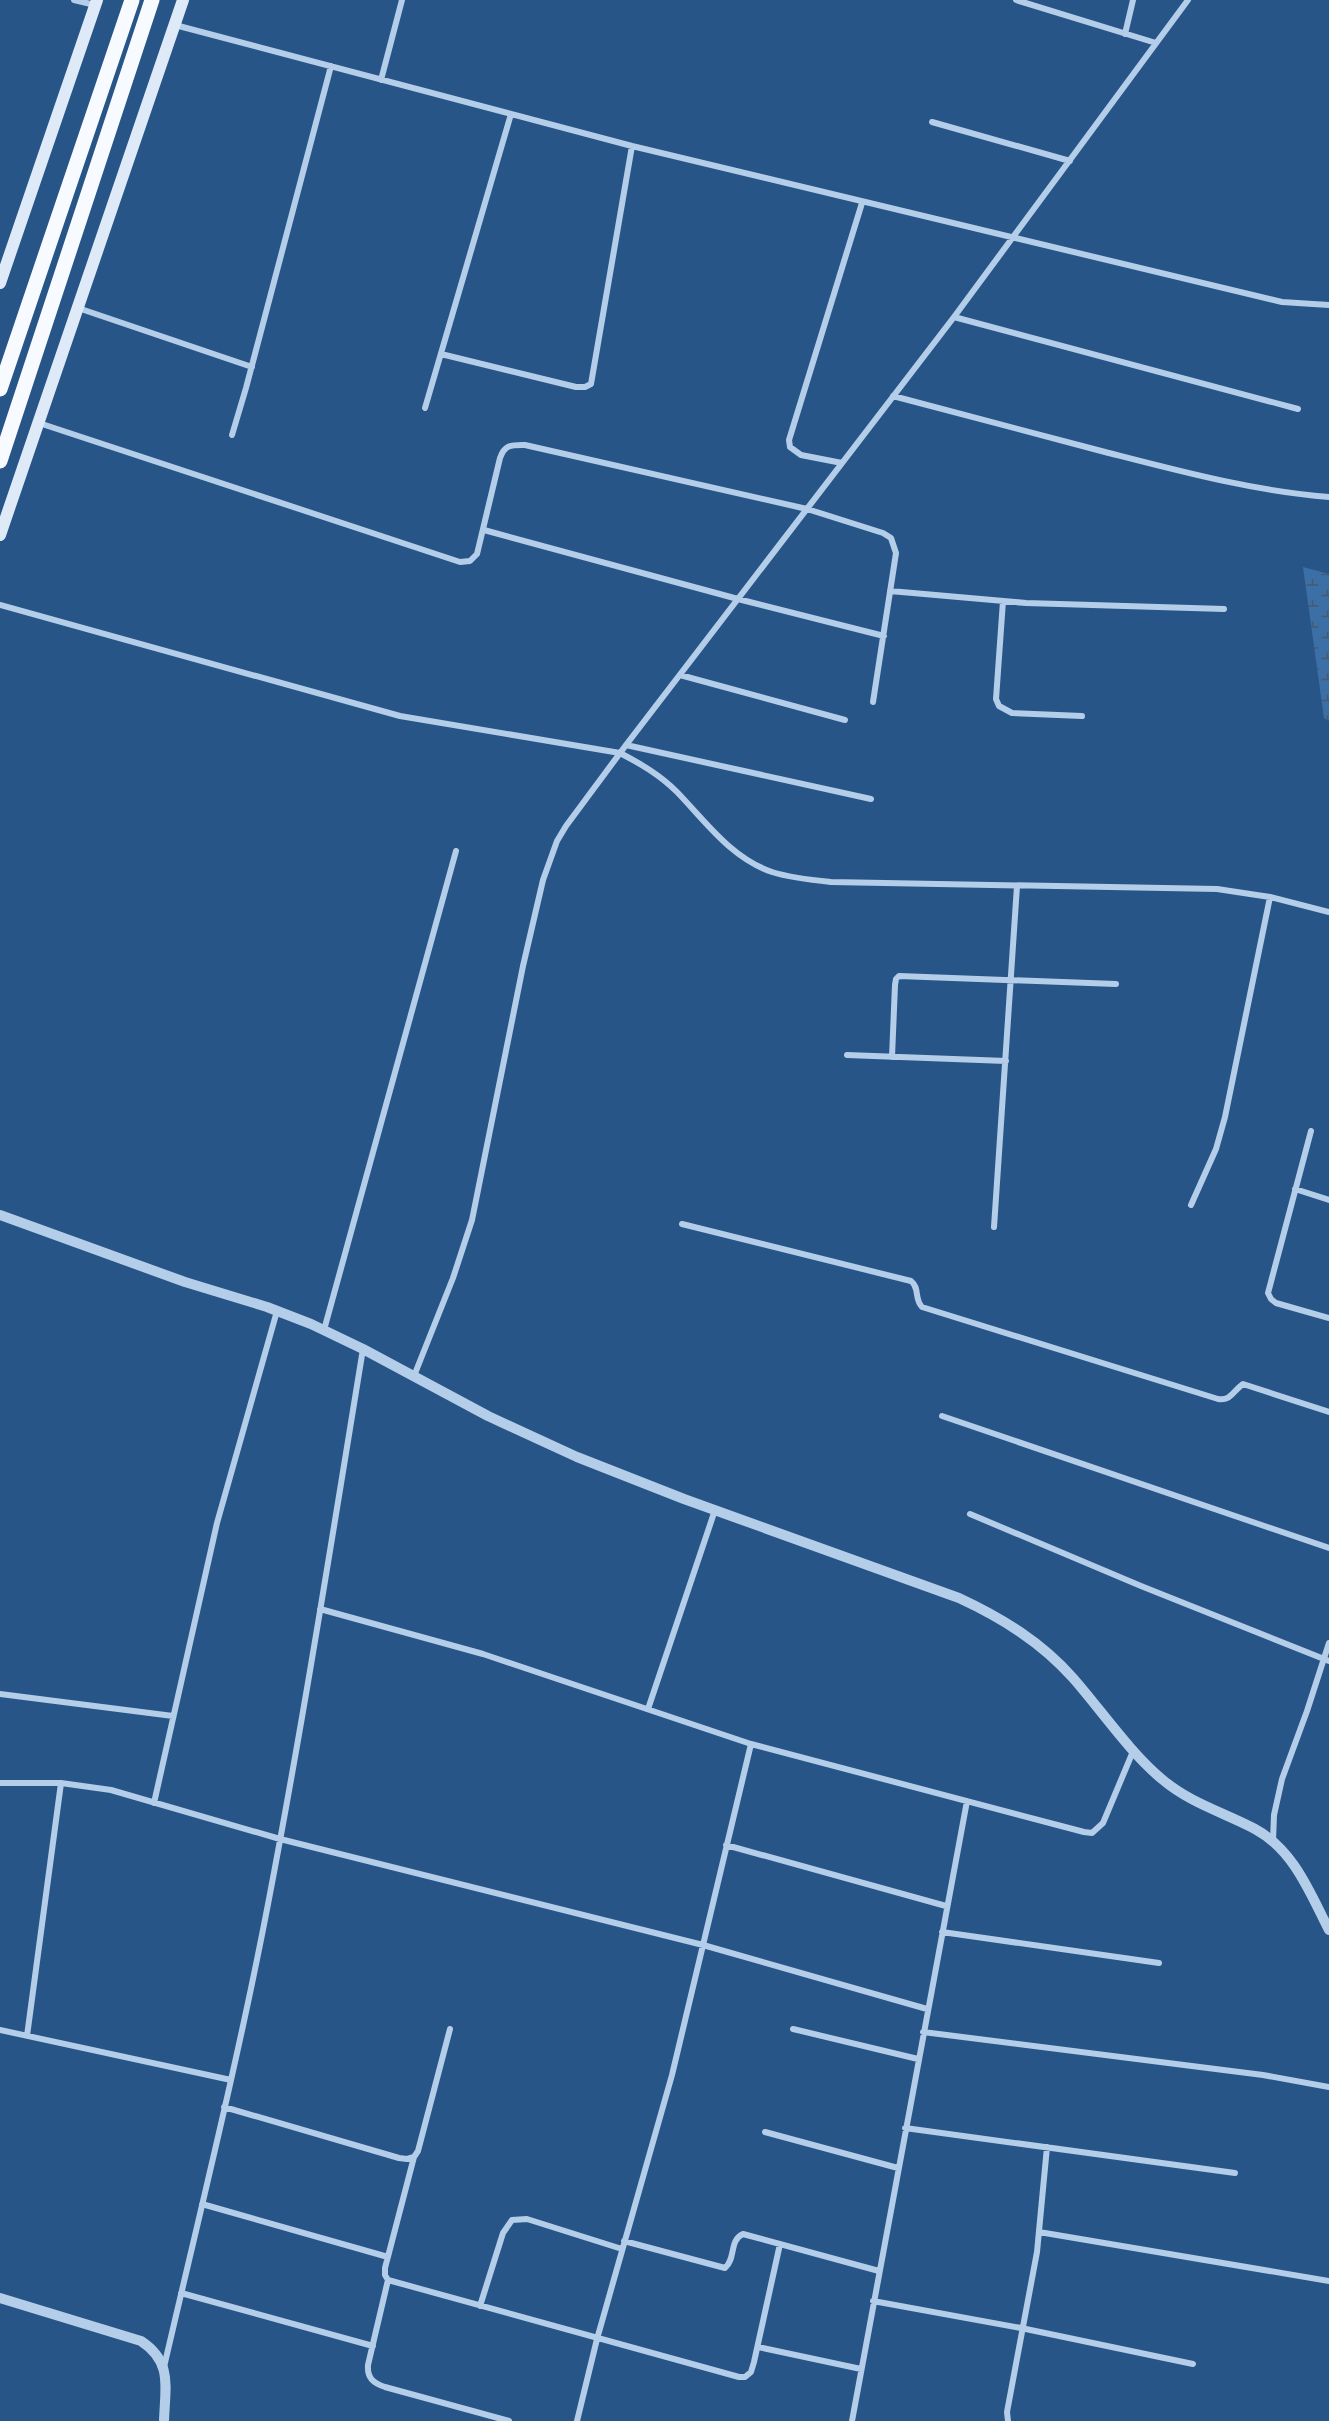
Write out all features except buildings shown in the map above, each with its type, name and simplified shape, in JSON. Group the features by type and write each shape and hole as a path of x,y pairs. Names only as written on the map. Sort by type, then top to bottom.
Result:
{"main road":[{"path":"0,389 132,0"},
{"path":"0,460 152,0"},
{"path":"0,535 183,0"},
{"path":"0,284 96,3"}],"street":[{"path":"74,0 96,3"},
{"path":"381,80 402,0"},
{"path":"1016,0 1156,43"},
{"path":"1125,34 1133,0"},
{"path":"414,1376 453,1278 472,1220 523,966 550,857 566,826 954,317 1188,0"},
{"path":"174,25 632,146 862,202 1282,302 1329,305"},
{"path":"232,435 252,368 331,66"},
{"path":"425,408 511,114"},
{"path":"932,122 1070,160"},
{"path":"441,354 576,387 591,384 632,146"},
{"path":"842,463 801,454 790,447 789,440 862,202"},
{"path":"78,308 252,368"},
{"path":"954,317 1298,409"},
{"path":"893,396 1155,465 1291,494 1329,497"},
{"path":"39,423 460,562 470,561 477,554 502,450 510,445 525,445 807,509 883,533 891,538 896,553 873,702"},
{"path":"484,530 884,636"},
{"path":"890,591 1003,601 1224,609"},
{"path":"1003,601 996,699 999,705 1012,713 1083,716"},
{"path":"0,605 400,716 620,753 642,764 661,778 725,844 770,871 797,879 831,882 1216,890 1270,897 1329,912"},
{"path":"680,675 845,720"},
{"path":"626,745 871,799"},
{"path":"324,1330 456,851"},
{"path":"994,1227 1017,886"},
{"path":"1191,1205 1216,1149 1226,1117 1270,897"},
{"path":"892,1057 895,985 899,976 1116,984"},
{"path":"847,1055 1006,1061"},
{"path":"1311,1131 1268,1293 1270,1299 1276,1303 1329,1318"},
{"path":"1295,1189 1329,1200"},
{"path":"0,1215 185,1282 277,1311 363,1349 533,1438 715,1510 959,1598 989,1612 1022,1632 1045,1650 1071,1676 1148,1766 1171,1786 1186,1796 1257,1830 1285,1852 1329,1930"},
{"path":"682,1224 911,1281 916,1289 917,1300 922,1307 1218,1399 1224,1400 1231,1397 1243,1384 1329,1412"},
{"path":"154,1803 217,1523 277,1311"},
{"path":"164,2421 164,2368 231,2080 280,1839 363,1349"},
{"path":"942,1416 1329,1548"},
{"path":"648,1709 715,1510"},
{"path":"970,1514 1326,1660"},
{"path":"320,1609 483,1654 751,1744 1092,1833 1103,1823 1134,1749"},
{"path":"1273,1842 1274,1815 1281,1779 1326,1660 1329,1643"},
{"path":"0,1694 173,1716"},
{"path":"577,2421 597,2339 672,2075 751,1744"},
{"path":"0,1783 61,1783 111,1790 280,1839 703,1945 927,2009"},
{"path":"27,2036 61,1783"},
{"path":"852,2421 967,1801"},
{"path":"726,1845 946,1906"},
{"path":"942,1932 1159,1963"},
{"path":"450,2029 388,2257 385,2275 388,2280 368,2373 376,2384 509,2421"},
{"path":"793,2029 918,2059"},
{"path":"0,2030 231,2080"},
{"path":"923,2032 1263,2075 1329,2087"},
{"path":"224,2107 399,2158 414,2157"},
{"path":"905,2128 1235,2173"},
{"path":"765,2132 898,2168"},
{"path":"1008,2421 1007,2412 1021,2328 1037,2252 1047,2147"},
{"path":"202,2204 388,2257"},
{"path":"480,2306 503,2233 512,2220 527,2219 622,2249"},
{"path":"1039,2232 1329,2281"},
{"path":"624,2241 725,2268 730,2264 738,2236 743,2234 879,2271"},
{"path":"388,2280 597,2339 745,2377 751,2372 758,2347 780,2244"},
{"path":"182,2293 373,2346"},
{"path":"0,2298 141,2341 156,2351 164,2368"},
{"path":"873,2301 1021,2328 1193,2364"},
{"path":"758,2347 861,2369"},
{"path":"477,2421 479,2413"}],"green space":[{"path":"1303,567 1329,574 1329,721 1324,718"}]}
